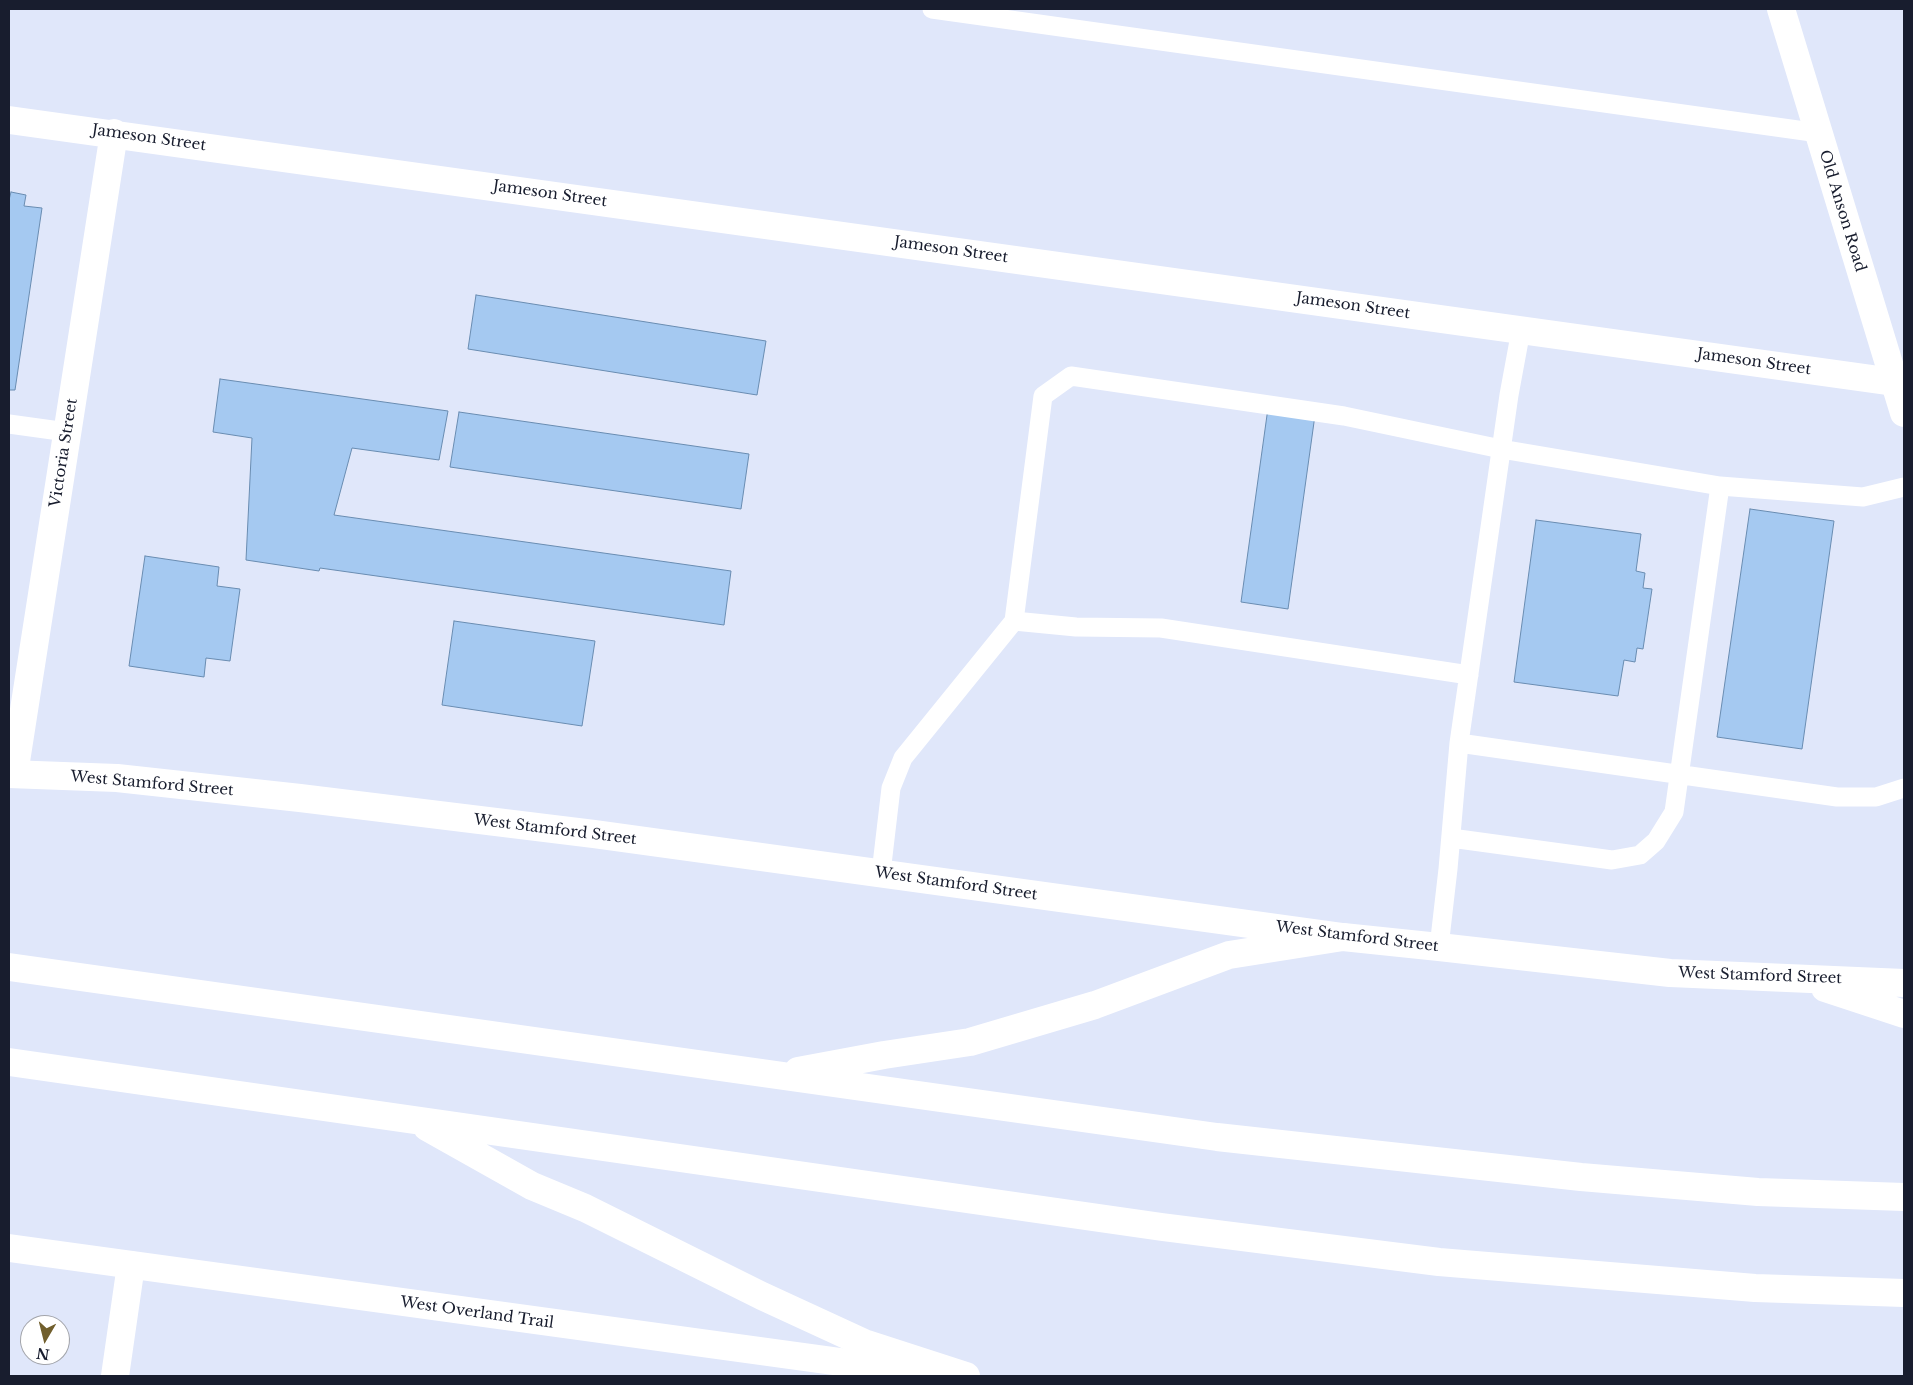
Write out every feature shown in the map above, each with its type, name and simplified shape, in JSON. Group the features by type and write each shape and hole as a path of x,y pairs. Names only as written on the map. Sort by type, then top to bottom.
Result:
{"main road":[{"name":"Old Anson Road","path":"1781,9 1904,413"},
{"name":"Jameson Street","path":"9,120 114,133 1894,382"},
{"name":"Victoria Street","path":"11,774 114,133"},
{"name":"West Stamford Street","path":"11,774 116,778 594,834 1343,937 1670,973 1904,983"},
{"path":"776,1075 884,1054 970,1042 1095,1005 1228,954 1343,937"},
{"path":"9,967 1216,1137 1562,1175 1758,1192 1904,1197"},
{"path":"1793,977 1904,1014"},
{"path":"9,1062 1162,1227 1439,1262 1755,1288 1904,1294"},
{"path":"412,1119 532,1186 585,1208 762,1296 864,1343 966,1376"},
{"name":"West Overland Trail","path":"9,1248 945,1376"},
{"path":"115,1376 131,1266"}],"lane":[{"path":"932,9 1819,133"},
{"path":"1439,947 1459,743 1501,449 1521,330"},
{"path":"881,873 891,788 903,758 1014,620 1044,396 1071,376 1344,416 1501,449 1720,486 1863,497 1904,487"},
{"path":"9,424 67,432"},
{"path":"1451,838 1612,860 1640,855 1656,841 1674,812 1720,486"},
{"path":"1014,620 1076,627 1161,628 1469,675"},
{"path":"1459,743 1837,797 1876,797 1904,788"}],"building":[{"path":"11,192 26,195 24,206 42,208 15,390 9,390 9,200"},
{"path":"476,295 766,341 757,395 468,349"},
{"path":"220,379 448,411 439,460 352,448 334,515 731,571 724,625 320,568 319,571 246,560 252,438 213,432"},
{"path":"1268,408 1315,415 1288,609 1241,602"},
{"path":"459,412 749,454 741,509 450,467"},
{"path":"1750,509 1834,521 1802,749 1717,737"},
{"path":"1536,520 1641,534 1636,571 1645,573 1643,588 1652,589 1643,649 1637,648 1635,662 1624,660 1618,696 1514,682"},
{"path":"145,556 219,567 217,586 240,589 230,661 206,658 204,677 129,666"},
{"path":"454,621 595,641 582,726 442,705"}]}
